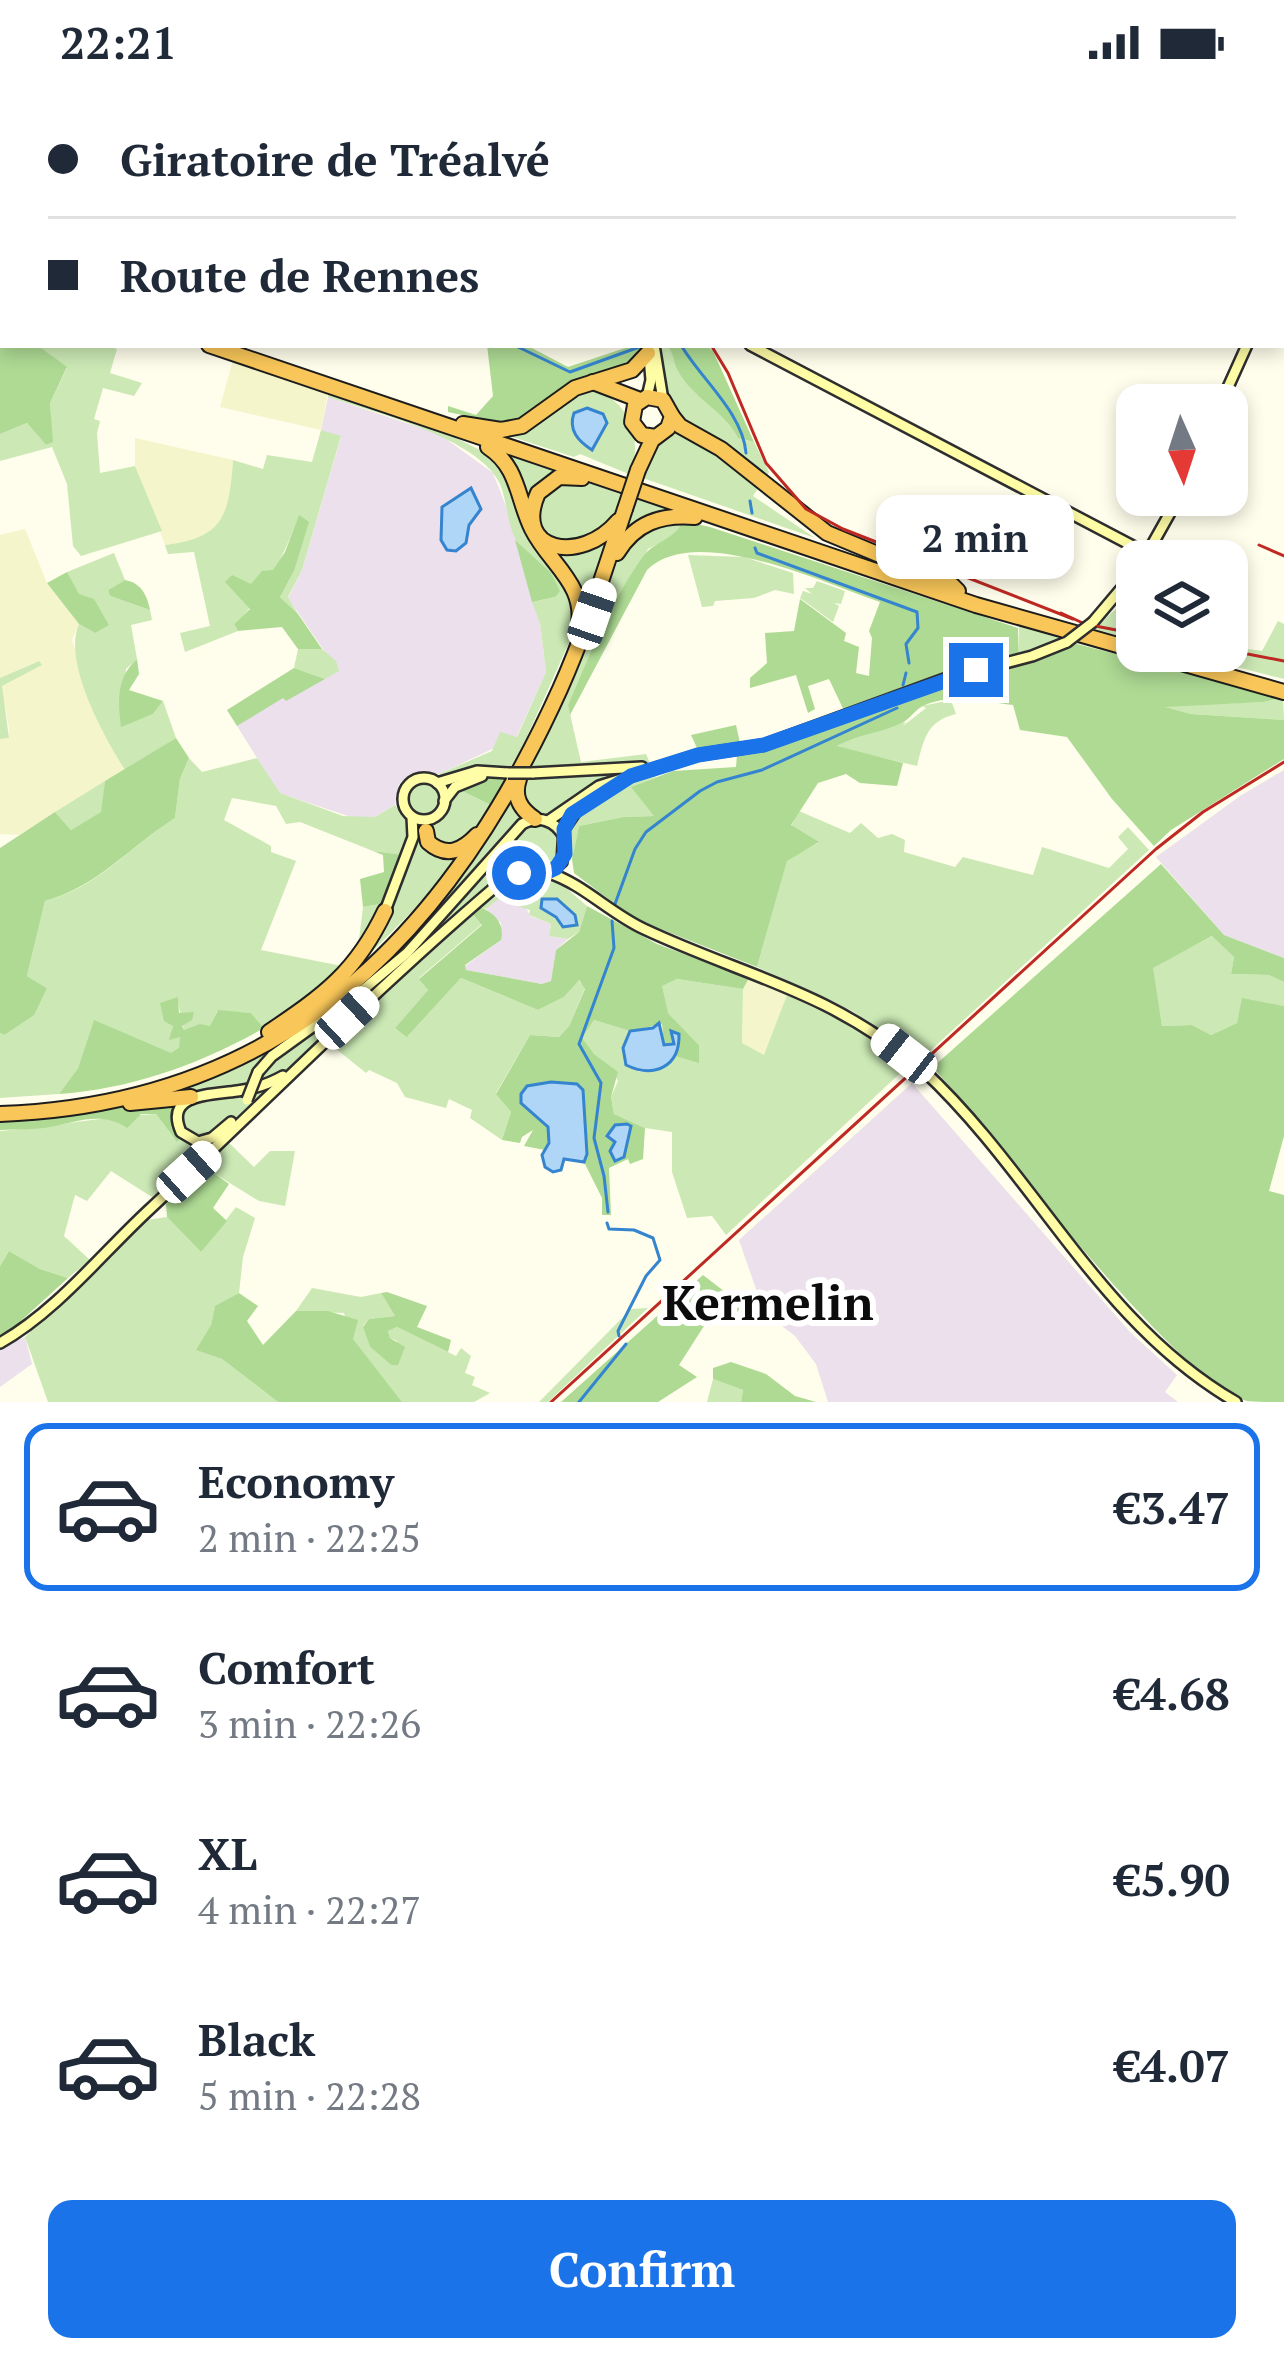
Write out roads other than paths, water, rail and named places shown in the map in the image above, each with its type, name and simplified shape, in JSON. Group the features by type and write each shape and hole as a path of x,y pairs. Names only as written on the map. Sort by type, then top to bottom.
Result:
{"highway":[{"path":"218,348 1116,640"},
{"path":"240,348 730,523 1037,624 1284,688"},
{"path":"458,426 501,430 522,426 574,388 632,370 650,348"},
{"path":"588,382 625,397 650,399 680,426 721,449 814,526 958,591"},
{"path":"637,470 640,447 631,417 650,399"},
{"path":"0,1110 150,1083 211,1061 323,999 388,945 441,887 488,822 527,751 571,658 637,470 672,416"},
{"path":"458,426 506,461 533,530 572,584 580,617 571,658"},
{"path":"636,430 656,437"},
{"path":"618,484 559,477 538,494 533,512 542,537 562,549 598,541 622,513"},
{"path":"588,617 622,513"},
{"path":"541,820 520,805 516,790 618,551 639,527 656,519 685,516 730,523"},
{"path":"1229,672 1284,688"},
{"path":"47,1111 113,1100 199,1075 270,1041 345,991 398,944 444,892 530,753"},
{"path":"428,825 433,846 453,852 468,844 488,822"},
{"path":"269,1032 339,982 364,952 385,911"},
{"path":"0,1110 47,1111 191,1097"}],"main road":[{"path":"650,348 650,399"},
{"path":"756,348 1116,542"},
{"path":"1229,384 1246,348"},
{"path":"385,911 415,830 403,802 408,786 425,778 437,783 477,771 586,773 764,745 944,679 1066,642 1093,622 1116,595"},
{"path":"166,1193 231,1122 272,1056 407,953 522,824 560,817 599,787 665,764"},
{"path":"407,857 461,783 504,773"},
{"path":"586,773 599,787"},
{"path":"586,773 594,782 567,822 562,862 568,874 604,907"},
{"path":"584,800 631,776"},
{"path":"437,783 444,801"},
{"path":"412,817 428,825"},
{"path":"541,820 564,837"},
{"path":"511,838 513,862 524,873"},
{"path":"549,873 562,862"},
{"path":"0,1343 28,1324 256,1110 288,1073 508,876 549,873 641,928 805,992 862,1024 919,1067 990,1142 1139,1329 1181,1367 1236,1402"},
{"path":"231,1122 209,1140 188,1138 176,1118 191,1097 242,1091 288,1073"}],"water":[{"path":"587,408 603,414 607,423 592,450 572,425 574,413"},
{"path":"471,488 481,509 469,525 466,543 456,551 447,550 441,540 442,507"},
{"path":"542,899 557,899 575,915 577,925 563,927 541,908"},
{"path":"659,1023 664,1045 674,1044 671,1031 679,1034 670,1062 655,1070 626,1065 623,1048 630,1031"},
{"path":"577,1084 583,1090 587,1154 584,1162 564,1159 561,1170 553,1172 545,1167 542,1155 549,1143 548,1127 521,1103 527,1086"},
{"path":"615,1125 631,1126 624,1157 615,1161 610,1151 615,1142 607,1136"}],"waterway":[{"path":"520,348 570,372 636,348"},
{"path":"683,348 729,410 746,453"},
{"path":"750,501 752,513"},
{"path":"755,548 757,553 917,612 918,628 906,644 909,663"},
{"path":"903,685 906,673"},
{"path":"615,904 646,832 700,791 762,770 897,708"},
{"path":"608,1212 594,1138 601,1083 579,1044 614,948 612,921"},
{"path":"607,1223 609,1229 634,1230 653,1238 660,1260 646,1276 619,1336"},
{"path":"579,1402 626,1344"}],"railway":[{"path":"713,348 766,463 806,509 843,529 1073,619"},
{"path":"1259,545 1284,556"},
{"path":"1061,613 1116,630"},
{"path":"1248,654 1284,661"},
{"path":"551,1402 1156,849 1203,812 1284,762"}],"district":[{"name":"Kermelin","path":"768,1302"}]}
